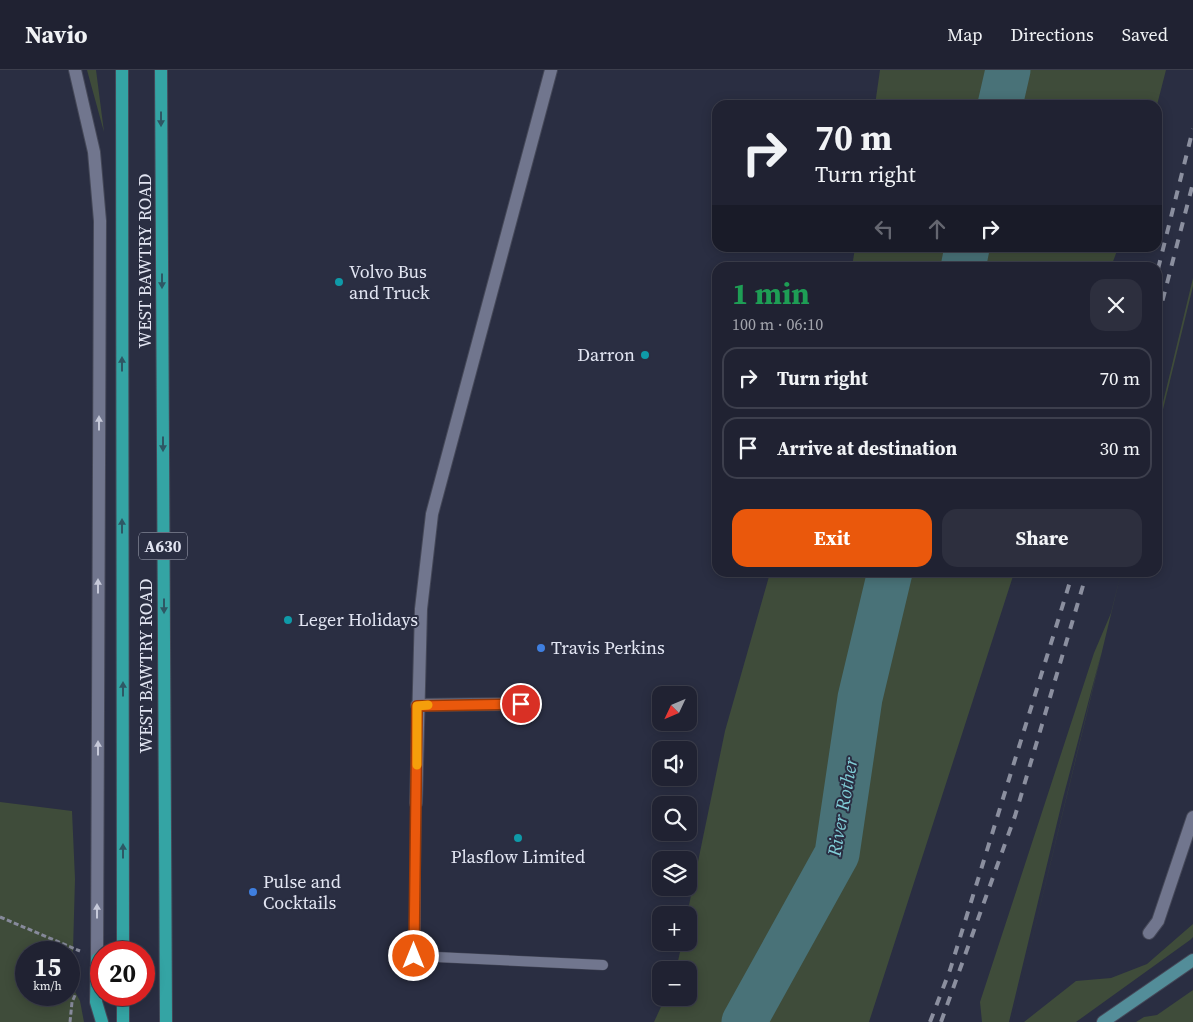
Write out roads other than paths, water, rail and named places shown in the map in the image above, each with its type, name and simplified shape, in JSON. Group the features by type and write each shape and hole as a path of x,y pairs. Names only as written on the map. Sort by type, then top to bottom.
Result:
{"main road":[{"name":"WEST BAWTRY ROAD","path":"122,70 123,941"},
{"name":"WEST BAWTRY ROAD","path":"161,70 166,1022"},
{"path":"1103,1022 1193,960"},
{"path":"97,1006 102,1022"},
{"path":"123,1006 123,1022"}],"street":[{"path":"75,70 94,152 100,222 97,941"},
{"path":"416,803 420,608 432,514 551,70"},
{"path":"417,706 521,704"},
{"path":"1149,933 1158,922 1193,817"}],"lane":[{"path":"416,803 414,956 603,965"}],"waterway":[{"name":"River Rother","path":"1001,100 1008,70"},
{"name":"River Rother","path":"964,262 966,252"},
{"name":"River Rother","path":"744,1022 837,854 860,698 889,577"}],"railway":[{"path":"1160,262 1193,129"},
{"path":"1162,303 1193,183"},
{"path":"930,1022 950,970 1071,577"},
{"path":"941,1022 1015,816 1086,577"}],"place":[{"name":"Volvo Bus and Truck","path":"339,282"},
{"name":"Darron","path":"645,355"},
{"name":"Leger Holidays","path":"288,620"},
{"name":"Travis Perkins","path":"541,648"},
{"name":"Plasflow Limited","path":"518,838"},
{"name":"Pulse and Cocktails","path":"253,892"}]}
